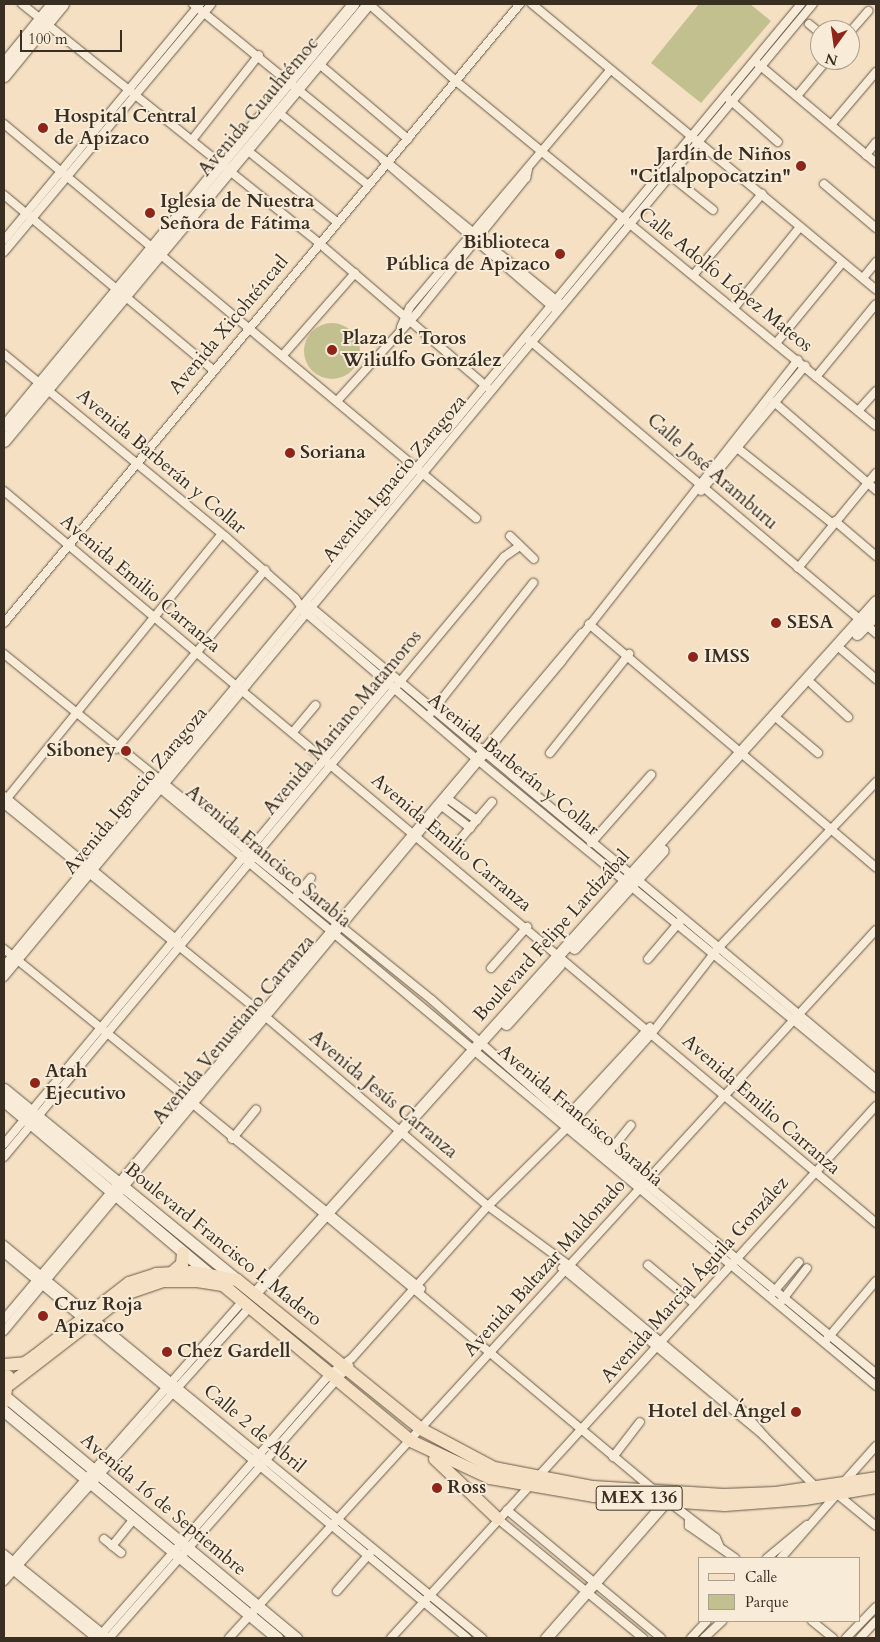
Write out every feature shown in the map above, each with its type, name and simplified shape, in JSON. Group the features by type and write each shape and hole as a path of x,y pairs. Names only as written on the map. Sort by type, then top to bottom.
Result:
{"main road":[{"path":"4,76 7,63 42,21 52,4"},
{"path":"42,21 63,4"},
{"name":"Avenida Cuauhtémoc","path":"4,441 44,386 294,84 353,4"},
{"name":"Avenida Cuauhtémoc","path":"224,168 247,150 278,112 294,84 318,63 368,4"},
{"name":"Avenida Cuauhtémoc","path":"4,426 44,386"},
{"name":"Boulevard Felipe Lardizábal","path":"745,754 780,720 806,687 842,650 876,601"},
{"name":"Boulevard Felipe Lardizábal","path":"252,1300 863,622 876,614"},
{"name":"Boulevard Francisco I. Madero","path":"4,1089 31,1117 118,1190 237,1280 252,1300 334,1378 411,1441"},
{"name":"Boulevard Francisco I. Madero","path":"4,1101 31,1117"},
{"name":"Boulevard Francisco I. Madero","path":"118,1190 182,1253 223,1285 252,1300 344,1368 421,1429"},
{"path":"174,1271 182,1264 182,1253"},
{"name":"MEX 136","path":"10,1384 129,1282 174,1271 237,1280"},
{"name":"MEX 136","path":"4,1367 25,1363 86,1319 142,1286 180,1279 223,1285"},
{"path":"4,1367 10,1384 5,1400"},
{"name":"Avenida 16 de Septiembre","path":"5,1400 93,1477 135,1518 183,1549"},
{"name":"Avenida 16 de Septiembre","path":"4,1411 93,1477 183,1549 254,1611 296,1638"},
{"name":"MEX 136","path":"421,1429 479,1462 539,1478 724,1494 818,1488 876,1487"},
{"name":"MEX 136","path":"411,1441 426,1450 490,1478 529,1486 667,1500 760,1504 840,1489 876,1478"},
{"path":"426,1450 502,1514"},
{"path":"546,1638 593,1589 667,1500"},
{"name":"Avenida 16 de Septiembre","path":"254,1611 277,1638"}],"street":[{"path":"22,4 319,243 487,387"},
{"path":"29,216 60,172 94,132 167,57 211,4"},
{"name":"Calle Adolfo López Mateos","path":"368,4 457,82 624,218 695,273 876,426"},
{"name":"Avenida Xicohténcatl","path":"4,623 212,369 457,82 520,4"},
{"path":"532,4 610,70 696,136 842,263 876,290"},
{"name":"Avenida Ignacio Zaragoza","path":"758,63 801,4"},
{"name":"Avenida Ignacio Zaragoza","path":"487,387 532,342 557,305 588,268 631,223 667,172 696,136 758,63 802,18 813,4"},
{"path":"4,252 7,240 67,178 100,138 160,52 197,5 204,13 259,55 557,305"},
{"path":"794,12 802,18"},
{"path":"860,21 868,12"},
{"path":"160,52 167,57"},
{"path":"192,140 259,55"},
{"path":"318,63 408,139"},
{"path":"758,63 876,163"},
{"path":"337,401 401,327 499,205 526,178 528,169 610,70"},
{"path":"797,96 819,70"},
{"path":"831,125 876,72"},
{"path":"728,98 778,142"},
{"path":"278,112 368,186"},
{"path":"4,124 155,251 249,326 476,518"},
{"path":"94,132 100,138"},
{"path":"866,155 876,142"},
{"path":"247,150 337,222"},
{"path":"667,172 713,210"},
{"name":"Avenida Ignacio Zaragoza","path":"588,268 624,218 667,172"},
{"path":"824,184 876,228"},
{"path":"695,273 762,194"},
{"path":"4,195 212,369"},
{"path":"736,307 800,227"},
{"path":"863,278 876,262"},
{"path":"777,342 842,263"},
{"path":"283,355 355,273"},
{"path":"816,377 876,304"},
{"name":"Avenida Ignacio Zaragoza","path":"4,977 15,958 87,869 457,424 525,336 557,305"},
{"name":"Calle José Aramburu","path":"525,336 876,633"},
{"name":"Avenida Barberán y Collar","path":"4,354 137,462 265,570 351,647 479,756 530,795 632,878 716,950 800,1017 842,1054 876,1088"},
{"name":"Avenida Venustiano Carranza","path":"702,486 730,442 798,360"},
{"name":"Avenida Venustiano Carranza","path":"228,1058 260,1012 297,974 582,633 695,494 739,449 805,366"},
{"path":"858,412 876,390"},
{"path":"767,396 876,490"},
{"path":"730,442 876,556"},
{"path":"798,568 876,473"},
{"name":"Avenida Emilio Carranza","path":"4,491 195,654 238,686 414,835 562,956 876,1223"},
{"path":"4,800 222,534"},
{"path":"510,536 534,559"},
{"name":"Avenida Mariano Matamoros","path":"4,1155 31,1117 288,807 331,763 358,724 504,557 520,546"},
{"path":"116,749 265,570"},
{"path":"430,714 533,583"},
{"path":"589,624 629,654 876,867"},
{"path":"842,650 876,679"},
{"name":"Avenida Francisco Sarabia","path":"4,654 116,749 209,822 334,929 387,970 641,1187 772,1295 876,1374"},
{"path":"550,753 629,654"},
{"path":"806,687 848,717"},
{"path":"293,732 316,705"},
{"path":"780,720 818,753"},
{"name":"Avenida Mariano Matamoros","path":"288,807 323,757 358,724"},
{"name":"Avenida Venustiano Carranza","path":"414,835 448,799 479,756"},
{"path":"590,844 651,775"},
{"path":"590,1096 614,1063 657,1023 716,950 876,782"},
{"path":"448,799 477,820"},
{"name":"Avenida Jesús Carranza","path":"4,800 134,906 184,951 404,1132 488,1206 564,1267 657,1346 743,1411 764,1436 818,1488"},
{"path":"457,843 492,802"},
{"path":"442,806 470,828"},
{"path":"296,896 311,878"},
{"path":"648,959 681,920"},
{"path":"491,968 526,927"},
{"name":"Avenida Baltazar Maldonado","path":"411,1441 564,1267 800,1017 876,930"},
{"path":"4,949 373,1251 580,1431 689,1519 716,1538 719,1545 734,1557"},
{"name":"Avenida Ignacio Zaragoza","path":"4,966 15,958"},
{"name":"Avenida Venustiano Carranza","path":"4,1331 41,1281 153,1149 190,1102 228,1058 267,1018 297,974"},
{"path":"4,1554 10,1567 103,1637 142,1596 488,1206 557,1134 590,1096 620,1068 649,1031"},
{"name":"Avenida Barberán y Collar","path":"842,1054 876,1078"},
{"path":"614,1063 620,1068"},
{"name":"Avenida Marcial Águila González","path":"529,1486 539,1478 876,1106"},
{"path":"233,1137 256,1110"},
{"name":"Avenida Mariano Matamoros","path":"4,1144 31,1117"},
{"name":"Avenida Francisco Sarabia","path":"566,1123 610,1151 647,1181 733,1262"},
{"path":"610,1151 631,1125"},
{"name":"Calle 2 de Abril","path":"4,1245 7,1253 86,1319 219,1424 308,1500 367,1556 467,1638"},
{"path":"772,1295 797,1261 811,1271 781,1302"},
{"path":"648,1265 695,1304"},
{"name":"Avenida Venustiano Carranza","path":"4,1319 41,1281"},
{"path":"828,1339 876,1281"},
{"name":"Boulevard Felipe Lardizábal","path":"4,1581 10,1567 252,1300"},
{"name":"Avenida Francisco Sarabia","path":"828,1339 876,1386"},
{"path":"612,1456 640,1422"},
{"path":"229,1638 411,1441"},
{"path":"782,1557 876,1446"},
{"path":"391,1638 529,1486"},
{"path":"840,1489 876,1526"},
{"path":"502,1514 556,1551 640,1636 644,1624"},
{"path":"502,1514 548,1560 644,1624 661,1638"},
{"path":"112,1546 135,1518"},
{"name":"Calle 2 de Abril","path":"334,1524 373,1550 482,1638"},
{"path":"768,1557 809,1524"},
{"path":"104,1540 121,1552"},
{"path":"337,1591 373,1550"},
{"path":"548,1560 556,1551"},
{"path":"846,1638 876,1607"},
{"path":"860,1638 876,1621"},
{"path":"691,1638 706,1622"},
{"path":"704,1638 720,1622"},
{"path":"813,1622 833,1638"},
{"path":"467,1638 472,1630"}],"green space":[{"path":"699,4 750,4 771,21 701,103 651,63"},
{"name":"Plaza de Toros Wiliulfo González","path":"332,323 343,325 352,331 358,340 360,351 358,362 352,371 343,377 332,379 321,377 312,371 306,362 304,351 306,340 312,331 321,325"}],"place":[{"name":"Hospital Central de Apizaco","path":"43,128"},
{"name":"Jardín de Niños \"Citlalpopocatzin\"","path":"801,166"},
{"name":"Iglesia de Nuestra Señora de Fátima","path":"150,213"},
{"name":"Biblioteca Pública de Apizaco","path":"560,254"},
{"name":"Plaza de Toros Wiliulfo González","path":"332,350"},
{"name":"Soriana","path":"290,453"},
{"name":"SESA","path":"776,623"},
{"name":"IMSS","path":"693,657"},
{"name":"Siboney","path":"126,751"},
{"name":"Atah Ejecutivo","path":"35,1083"},
{"name":"Cruz Roja Apizaco","path":"43,1316"},
{"name":"Chez Gardell","path":"167,1352"},
{"name":"Hotel del Ángel","path":"796,1412"},
{"name":"Ross","path":"437,1488"}]}
